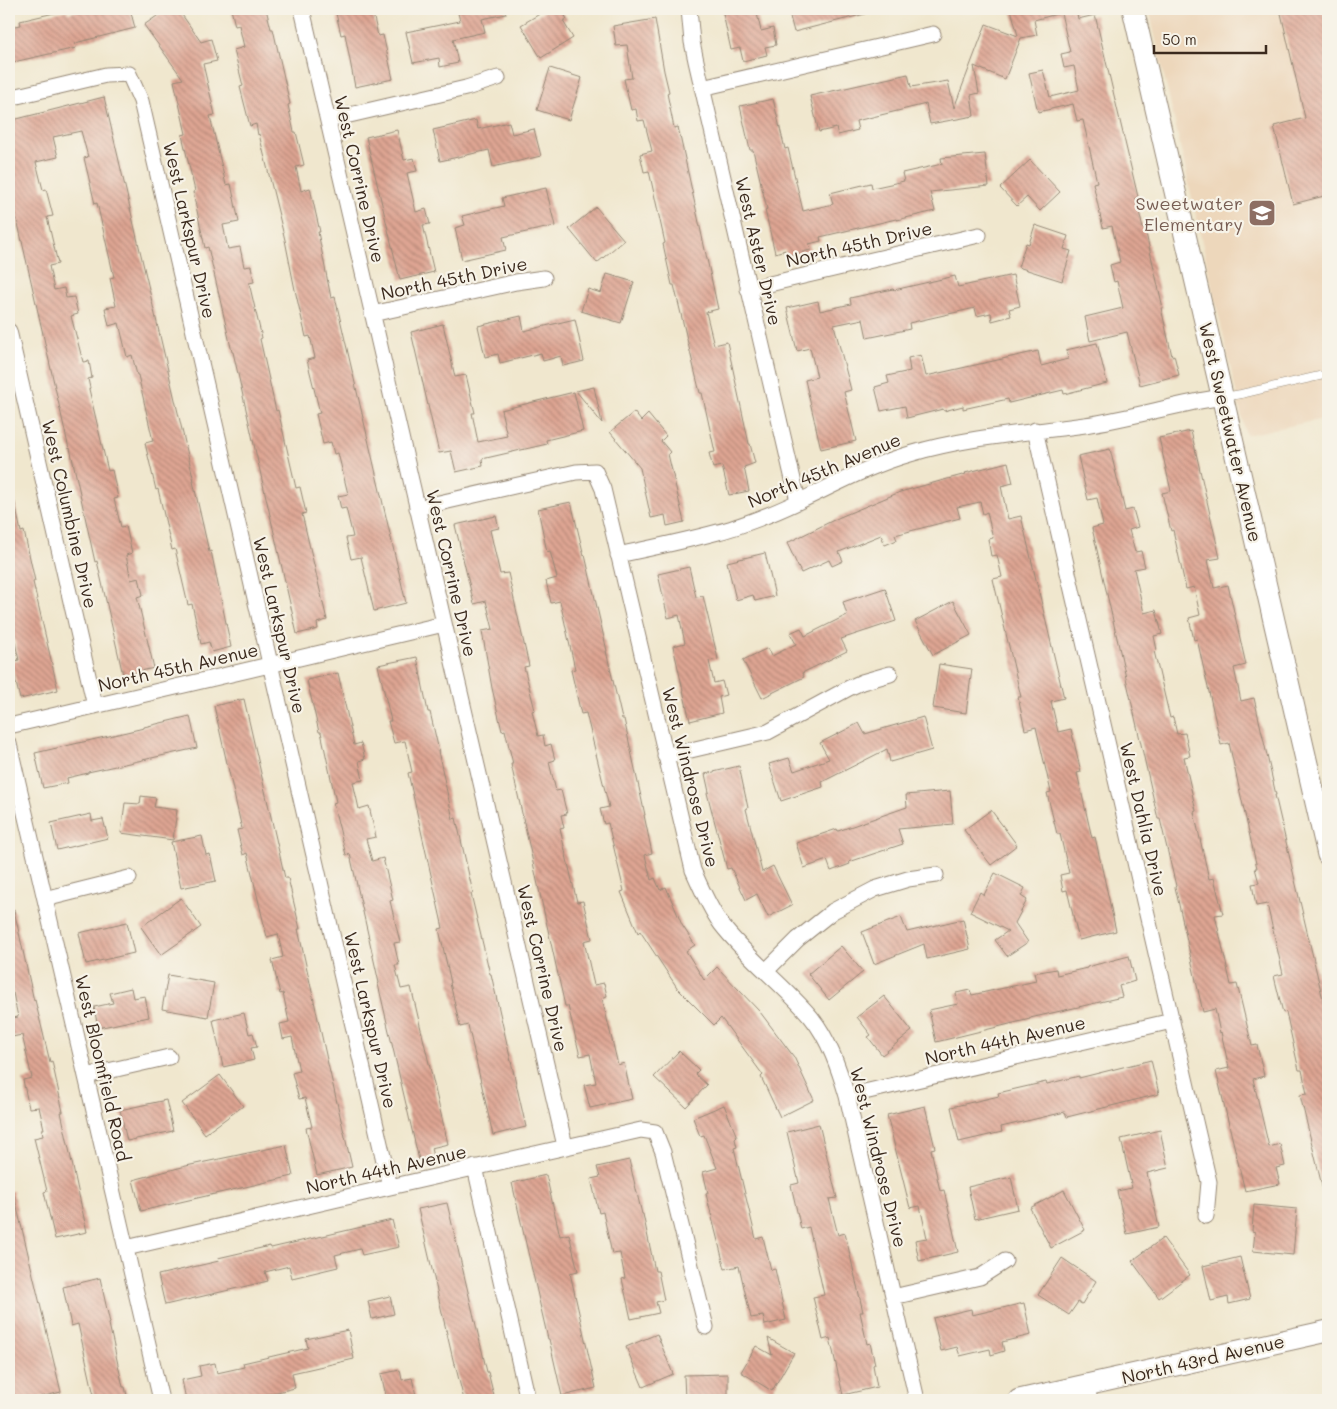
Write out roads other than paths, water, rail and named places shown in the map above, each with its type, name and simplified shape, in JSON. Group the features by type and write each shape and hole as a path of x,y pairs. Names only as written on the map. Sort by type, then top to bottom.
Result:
{"street":[{"name":"West Corrine Drive","path":"302,9 565,1146"},
{"name":"West Aster Drive","path":"688,9 692,42 702,88 798,501"},
{"name":"West Sweetwater Avenue","path":"1133,9 1328,855"},
{"path":"702,88 933,34"},
{"name":"West Larkspur Drive","path":"9,98 106,75 129,74 141,101 390,1186"},
{"path":"328,120 466,88 498,78"},
{"name":"North 45th Drive","path":"748,289 979,235"},
{"name":"North 45th Drive","path":"372,314 516,282 544,278"},
{"name":"West Columbine Drive","path":"9,331 96,706"},
{"name":"North 45th Avenue","path":"618,555 719,532 769,514 853,475 908,454 951,443 1128,417 1194,401 1222,397"},
{"name":"West Dahlia Drive","path":"1035,430 1209,1182 1206,1216"},
{"name":"West Windrose Drive","path":"417,508 576,472 595,471 603,489 693,870 709,906 722,924 812,1018 837,1063 847,1096 917,1400"},
{"name":"North 45th Avenue","path":"9,726 444,624"},
{"path":"665,756 768,732 849,688 890,674"},
{"name":"West Bloomfield Road","path":"9,744 161,1400"},
{"path":"766,971 798,939 833,911 875,889 936,875"},
{"path":"45,899 129,878"},
{"name":"North 44th Avenue","path":"847,1096 1172,1021"},
{"path":"86,1076 169,1057"},
{"name":"North 44th Avenue","path":"126,1248 565,1146 640,1130 655,1132 662,1152 706,1327"},
{"path":"475,1167 528,1400"},
{"path":"893,1297 980,1277 1005,1261"},
{"name":"North 43rd Avenue","path":"1019,1400 1088,1393 1328,1331"}],"lane":[{"path":"1222,397 1328,374"}],"place":[{"name":"Sweetwater Elementary","path":"1262,213"}]}
